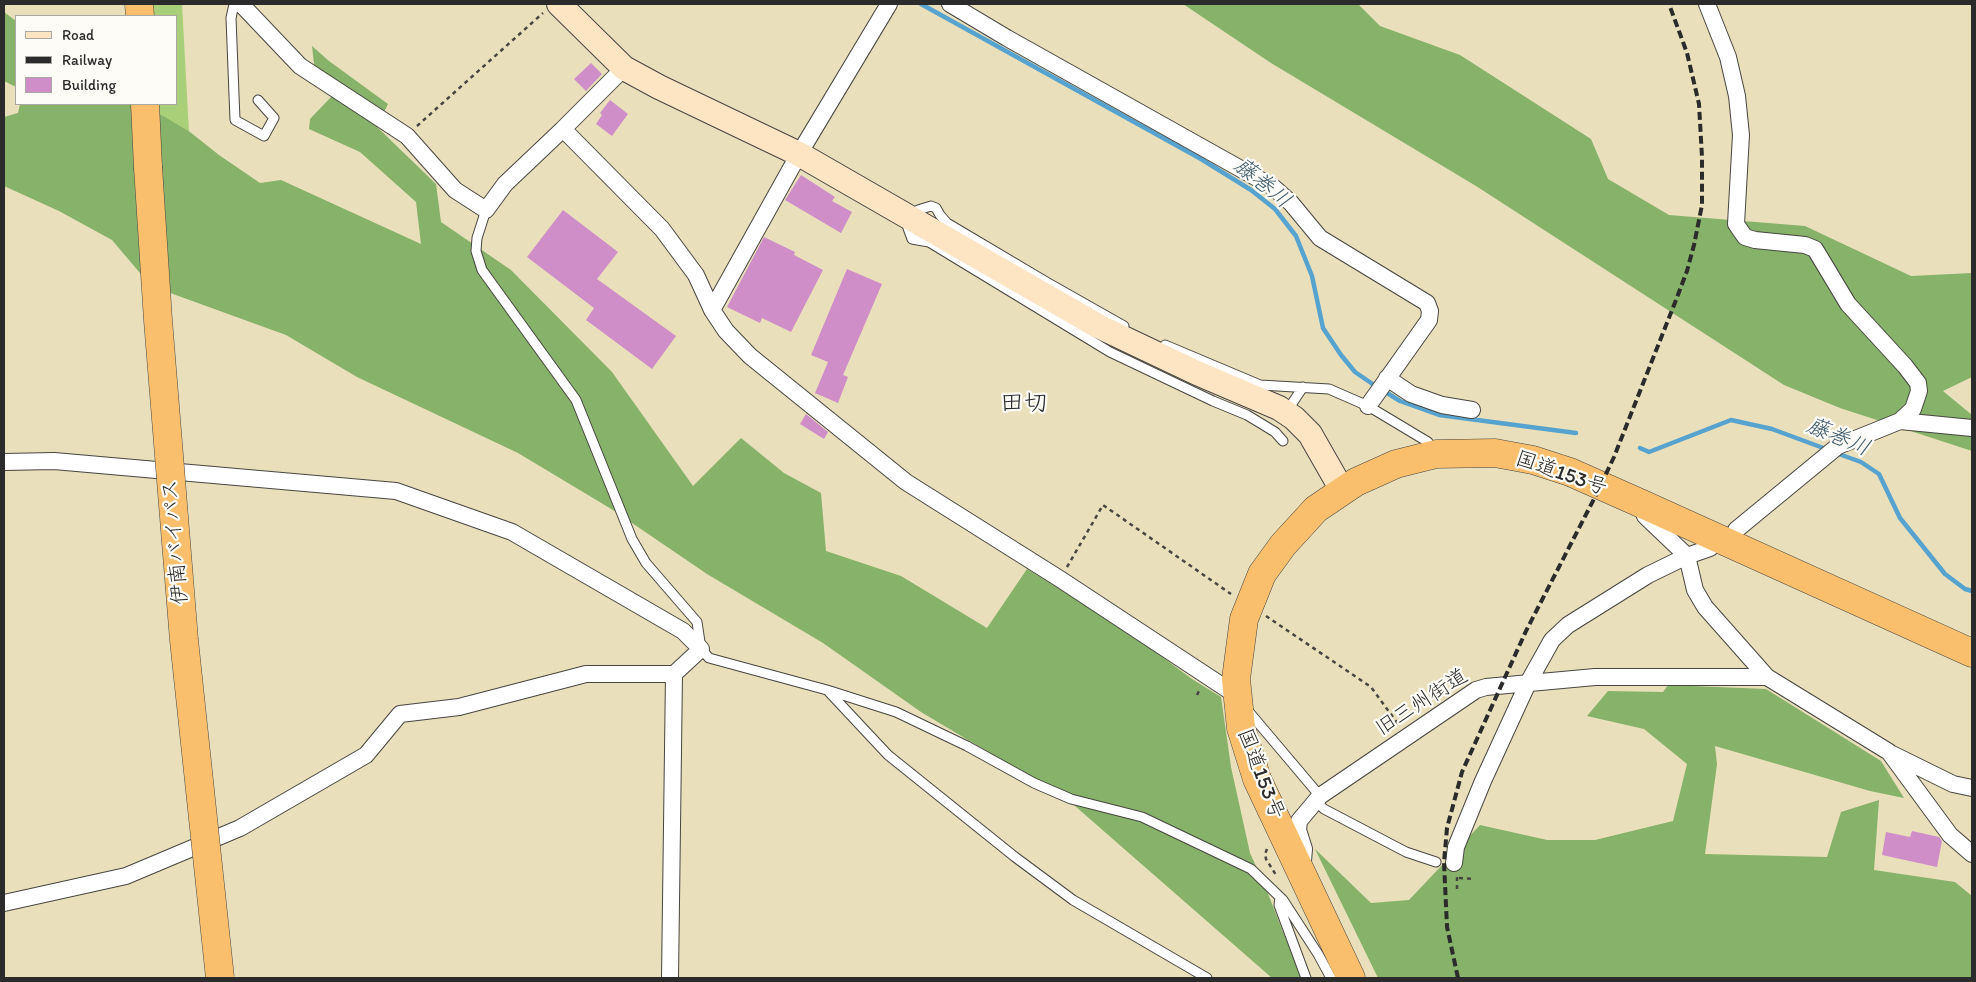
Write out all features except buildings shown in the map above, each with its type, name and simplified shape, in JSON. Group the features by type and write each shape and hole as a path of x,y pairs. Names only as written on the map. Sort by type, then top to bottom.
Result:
{"highway":[{"name":"伊南バイパス","path":"145,105 158,320 184,640 220,978"},
{"name":"国道153号","path":"1351,978 1257,779 1241,728 1237,701 1237,661 1244,619 1262,574 1299,526 1316,509 1342,490 1375,472 1396,464 1436,454 1495,453 1533,460 1570,472 1972,653"}],"street":[{"path":"241,4 300,66 406,136 455,190 486,210 505,184 624,68"},
{"path":"712,310 799,154 889,4"},
{"path":"950,4 1273,187 1291,203 1320,238 1427,303 1430,311 1428,320 1371,401"},
{"path":"1707,4 1728,57 1736,96 1741,134 1736,224 1745,236 1755,240 1805,245 1814,248 1848,304 1918,383 1914,408 1900,421 1838,446 1736,530"},
{"path":"553,7 624,68 659,87 799,154 1098,326 1196,373 1279,408 1294,418 1310,434 1342,490"},
{"path":"563,129 662,229 696,276 712,310 726,331 750,356 906,482 1060,579 1237,701"},
{"path":"1386,380 1411,394 1442,405 1472,410"},
{"path":"1900,421 1972,428"},
{"path":"4,462 54,461 396,491 512,532 682,631 701,649 674,674 586,674 459,707 400,714 366,756 240,828 126,876 4,902"},
{"path":"1640,503 1645,516 1687,556 1695,590 1705,607 1767,677 1889,752 1953,784 1972,788"},
{"path":"1455,871 1456,847 1483,781 1528,683 1552,640 1568,625 1648,575 1687,556 1710,548"},
{"path":"670,978 674,674"},
{"name":"旧三州街道","path":"1299,869 1305,857 1298,830 1298,821 1318,799 1476,690 1486,687 1595,677 1767,677"},
{"path":"1889,752 1950,835 1972,854"}],"lane":[{"path":"234,4 231,18 235,120 264,136 274,118 258,100"},
{"path":"1134,332 948,223 936,208 931,206 918,210 908,228 912,239 929,242 1110,352 1213,401 1277,428 1283,441"},
{"path":"486,210 476,251 482,270 576,400 632,539 646,563 697,622 701,649 709,658 827,690 896,712 967,746 1034,783 1071,799 1142,817 1251,869 1280,897 1304,930 1331,978"},
{"path":"1152,339 1260,385 1329,389 1371,401 1428,442"},
{"path":"1291,405 1303,387"},
{"path":"827,690 888,755 1015,857 1073,900 1208,978"},
{"path":"1237,701 1249,712 1324,808 1406,852 1436,862"},
{"path":"1280,897 1279,905 1306,978"}],"path":[{"path":"406,136 553,7"},
{"path":"1060,579 1103,504 1231,594"},
{"path":"1262,613 1371,687 1408,737"},
{"path":"1455,871 1476,879"}],"green space":[{"path":"151,4 182,4 192,187 171,173 157,105 178,105 178,15 152,15"},
{"path":"1183,4 1358,4 1380,26 1460,55 1591,139 1608,179 1669,215 1805,226 1911,276 1972,273 1972,377 1943,391 1972,415 1972,451 1840,408 1784,385 1476,186 1271,63"},
{"path":"4,12 15,20 15,86 4,81"},
{"path":"312,46 329,61 388,104 377,127 436,184 441,222 511,270 612,372 693,486 741,438 784,473 821,493 826,551 901,576 987,628 1027,569 1122,627 1192,679 1221,697 1231,767 1250,853 1301,978 1272,978 1067,799 921,712 823,643 707,574 613,510 518,453 357,377 286,335 151,286 112,240 59,211 4,186 4,117 18,113 20,105 145,105 190,132 219,155 260,183 281,180 421,244 416,202 360,152 309,129 310,119 332,96 316,81"},
{"path":"1668,685 1766,689 1881,761 1904,798 1870,791 1715,746 1717,764 1705,854 1827,857 1841,812 1879,800 1874,870 1955,882 1972,896 1972,978 1378,978 1315,849 1371,903 1409,900 1480,825 1547,840 1595,840 1673,821 1687,764 1644,729 1587,716 1608,691 1663,692"}],"waterway":[{"name":"藤巻川","path":"921,4 1201,159 1251,190 1275,209 1296,236 1312,276 1323,328 1355,372 1377,387"},
{"name":"藤巻川","path":"1384,391 1400,401 1439,415 1576,433"},
{"name":"藤巻川","path":"1640,448 1649,452 1731,420 1772,429 1826,449"},
{"name":"藤巻川","path":"1836,453 1861,462 1879,474 1900,518 1945,574 1965,589 1972,591"}],"railway":[{"path":"1458,978 1447,927 1444,862 1447,828 1462,772 1526,631 1614,457 1687,271 1694,245 1702,205 1699,104 1687,53 1669,4"}],"district":[{"name":"田切","path":"1024,404"}]}
